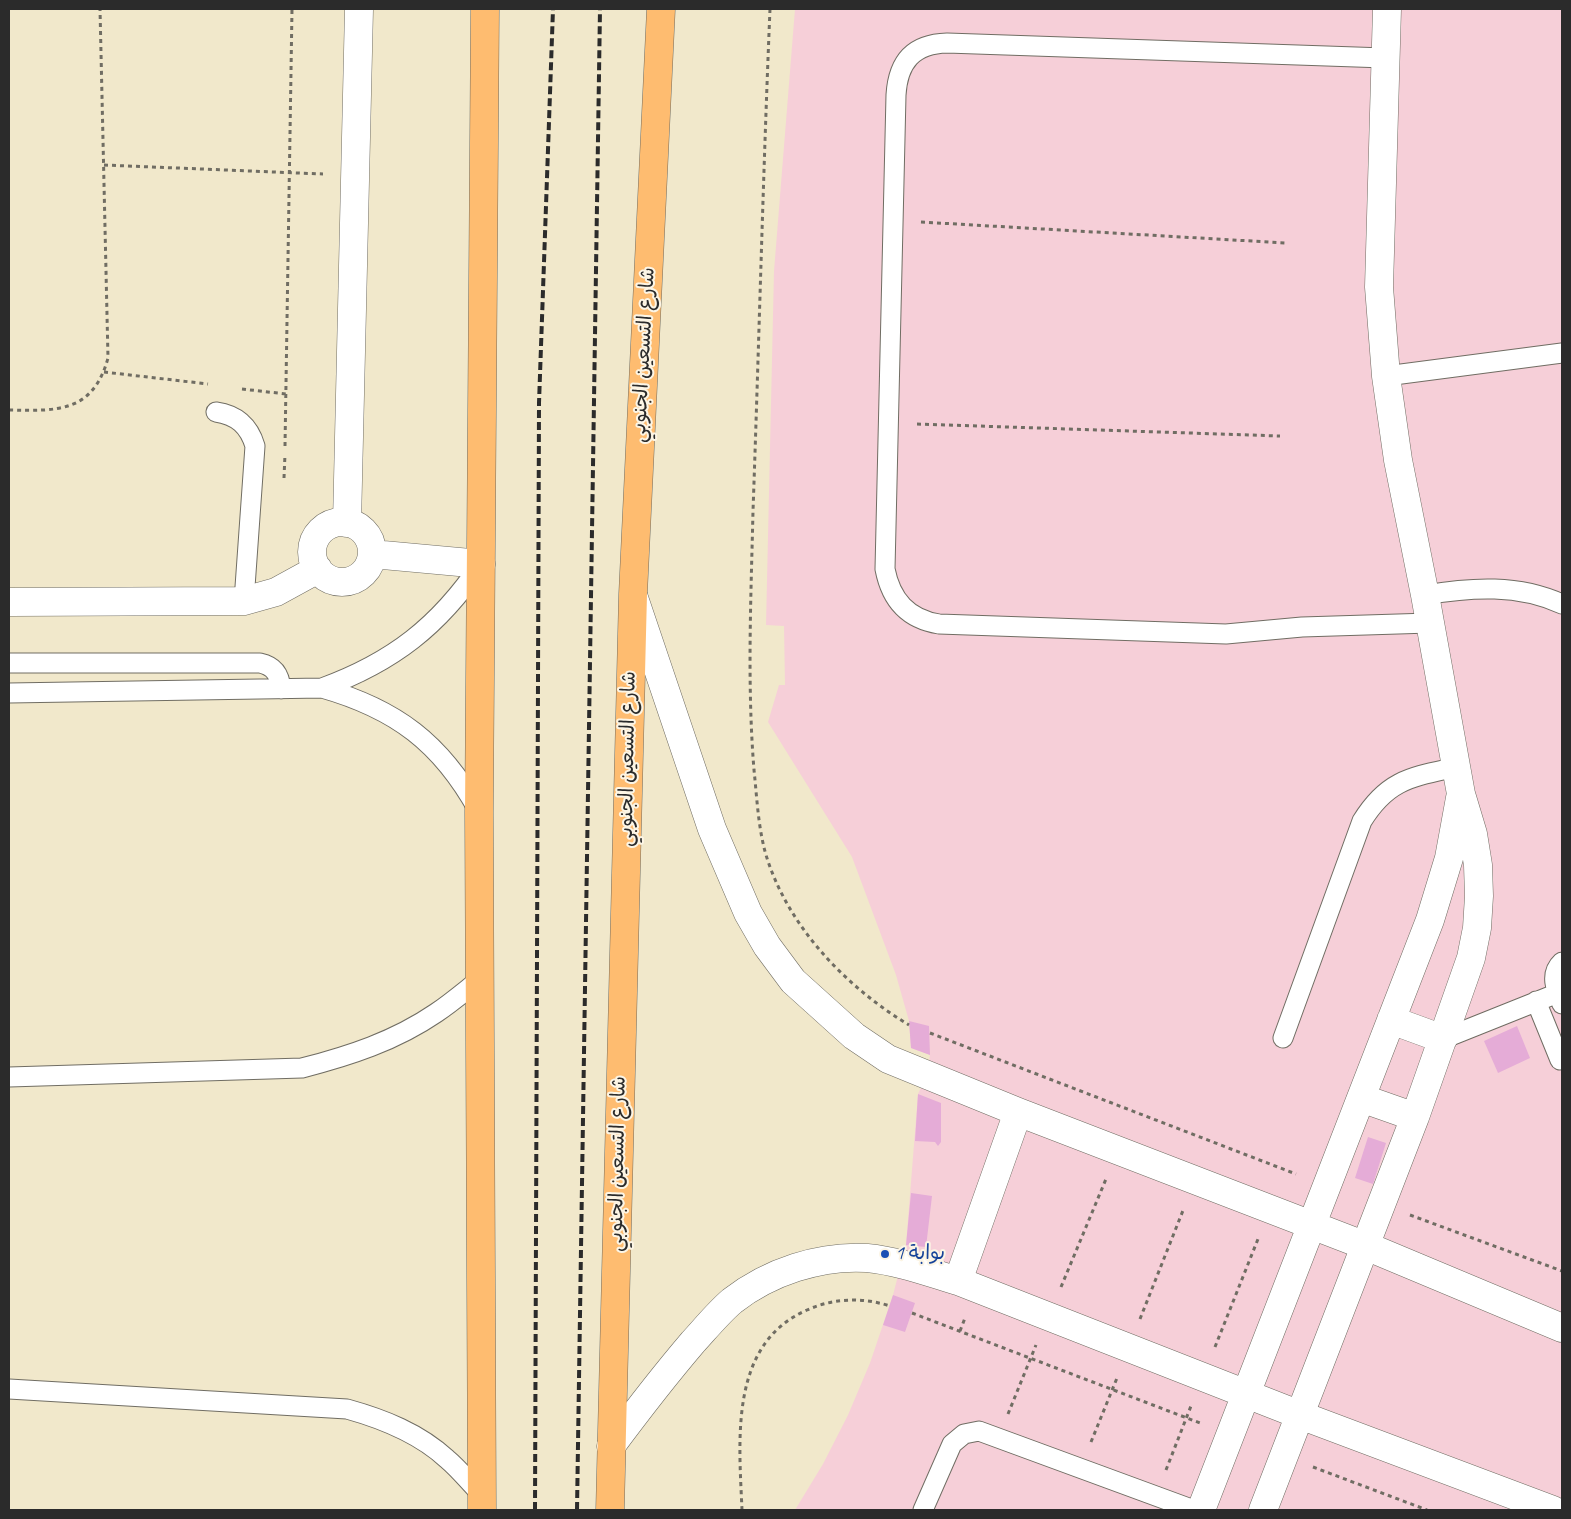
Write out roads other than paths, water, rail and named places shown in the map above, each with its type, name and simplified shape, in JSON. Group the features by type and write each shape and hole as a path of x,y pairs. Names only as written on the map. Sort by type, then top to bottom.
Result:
{"main road":[{"path":"482,1503 479,812 485,9"},
{"name":"شارع التسعين الجنوبي","path":"610,1510 632,594 661,9"}],"street":[{"path":"347,523 359,9"},
{"path":"1263,1510 1415,1116 1471,958 1477,928 1478,865 1473,834 1461,794 1400,469 1386,376 1380,287 1387,9"},
{"path":"347,523 357,527 366,534 372,554 370,564 364,573 345,582 335,582 325,577 318,569 313,559 313,547 317,536 330,526 347,523"},
{"path":"372,554 481,564"},
{"path":"9,602 244,601 276,592 318,569"},
{"path":"632,594 712,829 731,876 767,946 793,982 854,1036 888,1059 1117,1151 1366,1246 1562,1328"},
{"path":"1201,1510 1440,890 1451,850 1461,794"},
{"path":"1391,1020 1443,1039"},
{"path":"1360,1098 1415,1116"},
{"path":"958,1281 1018,1112"},
{"path":"611,1446 672,1366 732,1302 762,1282 803,1266 830,1260 866,1258 902,1264 958,1281 1300,1415 1553,1510"}],"lane":[{"path":"1385,58 933,43 920,48 909,57 901,68 897,80 885,568 893,596 902,607 926,622 1226,634 1302,627 1430,623"},
{"path":"1386,376 1562,353"},
{"path":"216,412 236,418 251,434 255,446 244,601"},
{"path":"322,688 376,665 409,644 445,611 481,564"},
{"path":"1425,595 1482,587 1510,589 1562,604"},
{"path":"9,663 260,663 272,667 278,673 281,688"},
{"path":"9,693 322,688 363,701 386,712 415,731 440,754 462,782 479,812"},
{"path":"1283,1038 1362,821 1371,806 1383,793 1398,783 1457,767"},
{"path":"1443,1039 1536,1001 1560,998 1555,974 1562,962"},
{"path":"9,1077 302,1068 336,1059 399,1034 436,1013 479,980"},
{"path":"1536,1001 1560,1060"},
{"path":"9,1389 347,1409 383,1420 425,1442 447,1458 482,1503"},
{"path":"923,1510 948,1451 958,1438 964,1434 979,1431 1194,1510"}],"railway":[{"path":"535,1510 539,403 553,9"},
{"path":"577,1510 600,9"}],"place":[{"name":"بوابة 1","path":"885,1254"}]}
